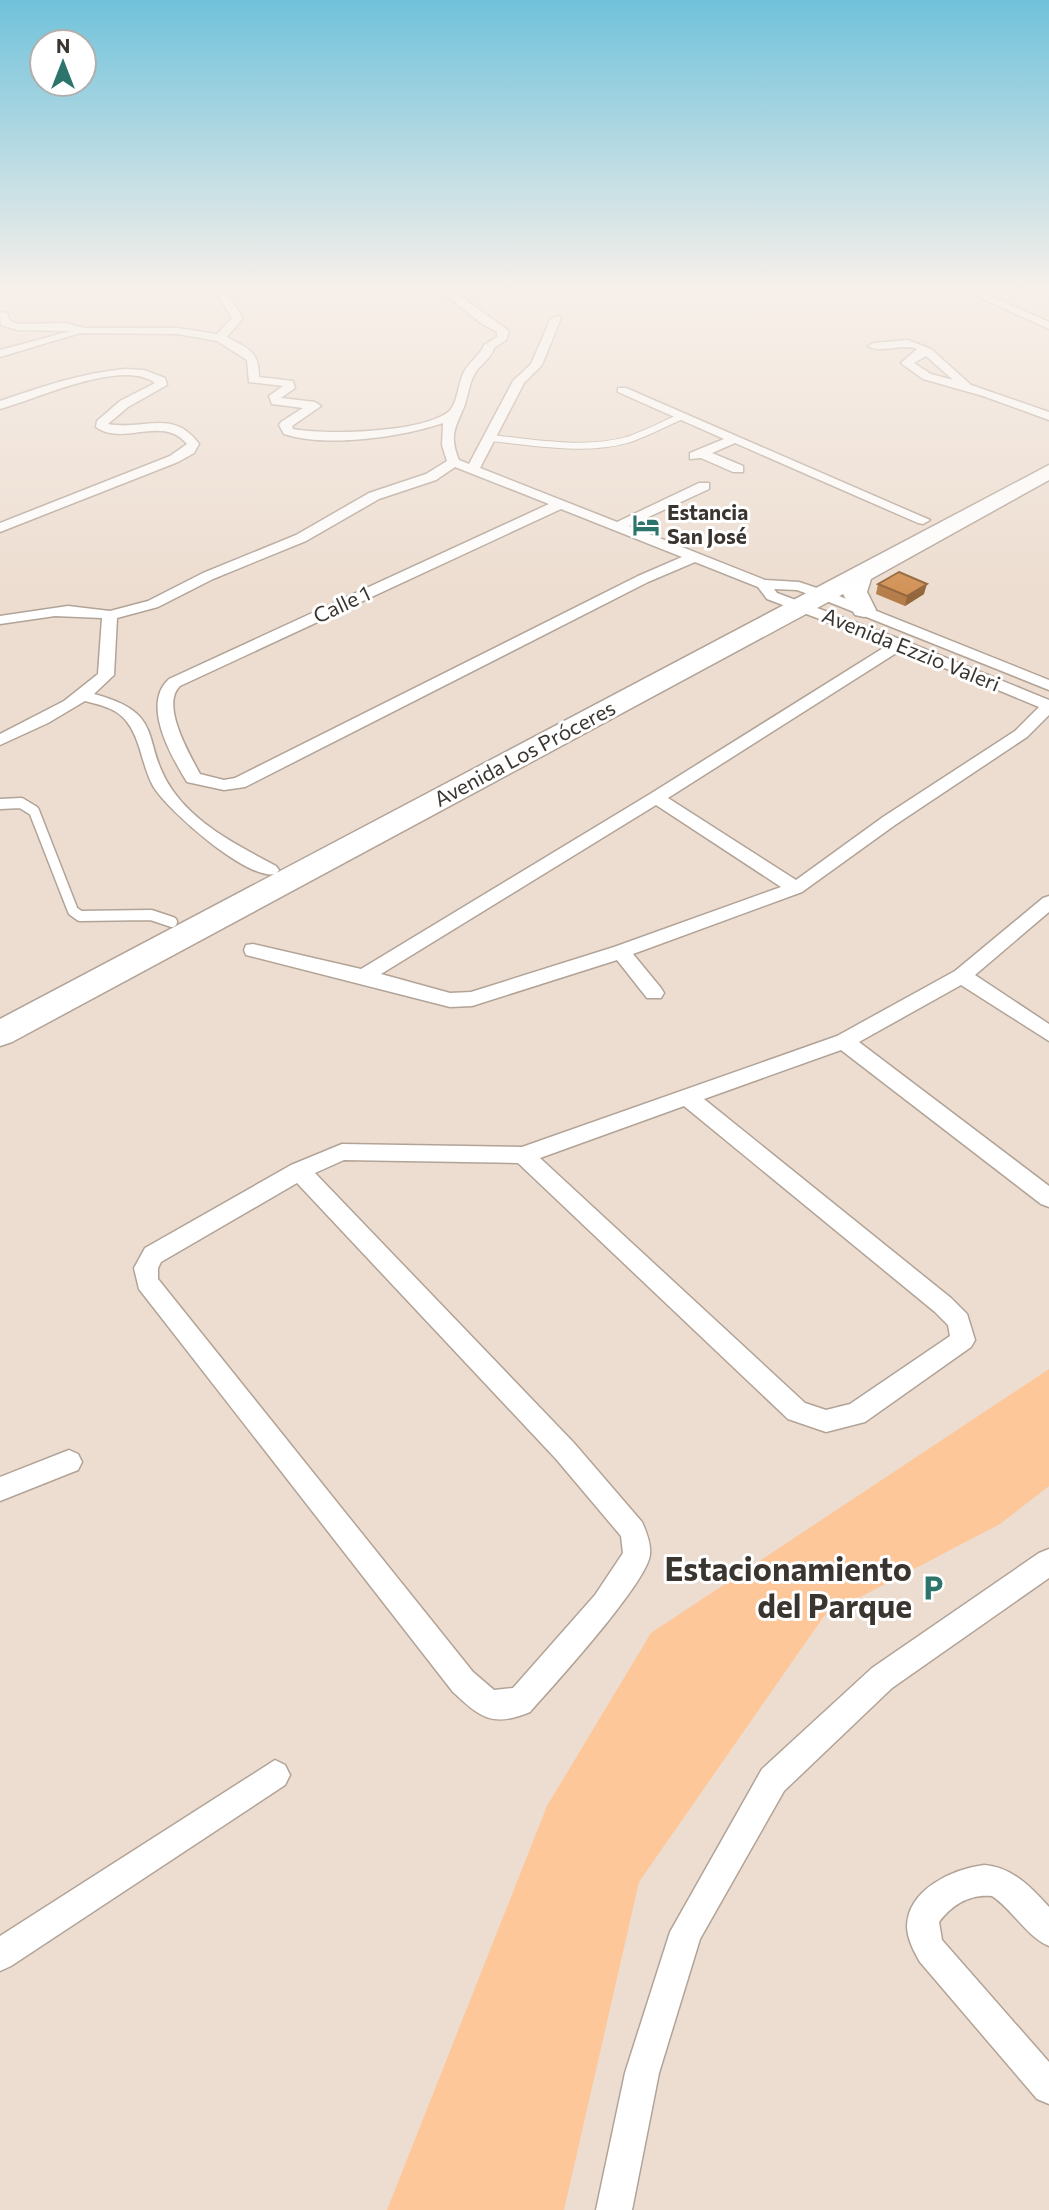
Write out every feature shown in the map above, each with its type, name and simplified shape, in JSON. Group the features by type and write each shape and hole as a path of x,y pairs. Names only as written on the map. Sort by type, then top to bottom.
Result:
{"highway":[{"name":"Avenida Los Próceres","path":"0,1034 923,520 1049,454"},
{"name":"Avenida Los Próceres","path":"0,1012 712,632 791,593 862,573 1049,471"},
{"path":"862,573 853,591 864,610"}],"street":[{"path":"0,405 46,390"},
{"path":"0,528 174,460 190,450 193,444 180,430 166,426 123,429 102,427 101,424 109,414 152,390"},
{"path":"285,390 275,396 276,401 315,406 285,425 288,431 294,433 345,436 388,434 451,416"},
{"path":"463,390 446,432 447,446 454,462 791,593"},
{"path":"473,469 514,390"},
{"path":"622,390 923,520"},
{"path":"977,390 1049,416"},
{"path":"734,439 698,454 738,469"},
{"path":"0,621 64,608 110,615 153,604 208,576 301,538 374,496 431,477 454,462"},
{"path":"616,527 704,486"},
{"name":"Calle 1","path":"560,504 180,680 169,688 164,699 172,734 193,778 224,785 239,783 643,579 694,557"},
{"name":"Avenida Ezzio Valeri","path":"791,593 864,610 1049,685"},
{"name":"Avenida Ezzio Valeri","path":"791,593 900,644 1049,706"},
{"path":"0,740 85,696 106,675 110,615"},
{"path":"364,976 656,798 900,644"},
{"path":"85,696 124,709 134,718 164,792 204,833 270,870"},
{"path":"253,950 460,1001 621,952 796,888 889,821 1021,734 1049,706"},
{"path":"656,798 796,888"},
{"path":"299,1171 565,1451 633,1531 637,1555 611,1595 520,1702 489,1705 463,1682 147,1282 146,1268 153,1255 299,1171 342,1152 523,1155 844,1041 962,975 1049,902"},
{"path":"621,952 654,993"},
{"path":"962,975 1049,1034"},
{"path":"844,1041 1049,1198"},
{"path":"523,1155 797,1411 826,1421 856,1414 963,1340 959,1321 943,1305 686,1096"},
{"path":"0,1489 69,1462"},
{"path":"614,2210 642,2073 685,1932 773,1780 882,1678 1049,1562"},
{"path":"0,1955 275,1775"},
{"path":"1049,1930 1016,1895 992,1881 962,1883 935,1902 923,1920 924,1938 931,1951 1049,2087"}],"lane":[{"path":"490,438 536,442 608,442 624,440 682,416"},
{"path":"0,804 21,803 34,811 74,911 80,916 151,915 172,922"}],"shaded area":[{"path":"1049,1369 1049,1486 1000,1524 824,1616 639,1882 564,2210 387,2210 547,1806 651,1633"}],"building":[{"path":"899,572 927,584 907,596 878,584"}],"place":[{"name":"Estancia San José","path":"646,525"},
{"name":"Estacionamiento del Parque","path":"933,1588"}]}
